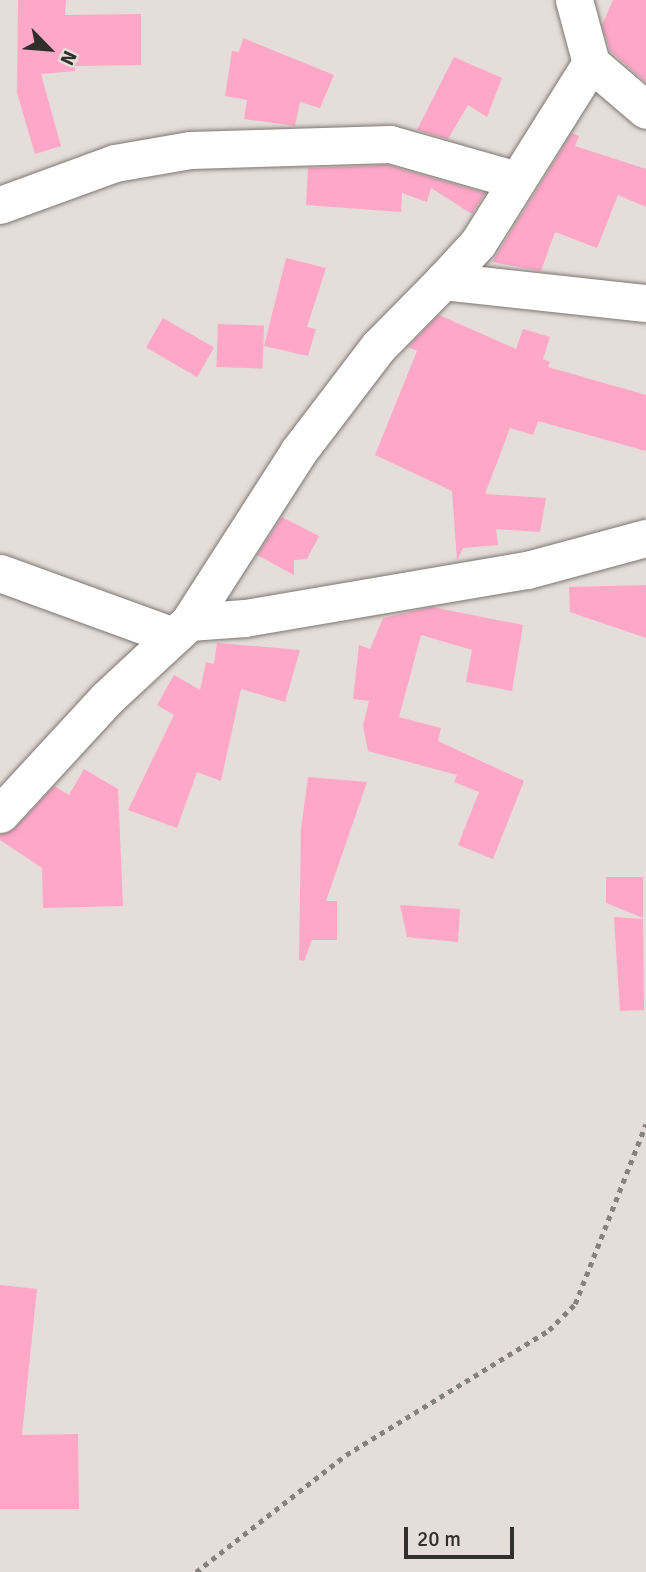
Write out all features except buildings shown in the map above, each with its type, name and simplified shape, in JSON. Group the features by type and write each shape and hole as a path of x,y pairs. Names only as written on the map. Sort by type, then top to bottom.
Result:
{"street":[{"path":"573,0 591,63 646,110"},
{"path":"0,814 181,629 298,452 378,347 478,243 591,63"},
{"path":"0,205 115,163 190,149 390,144 516,180"},
{"path":"443,281 646,303"},
{"path":"0,573 181,629 527,570 646,538"}],"path":[{"path":"196,1572 346,1455 557,1321 575,1304 646,1124"}]}
